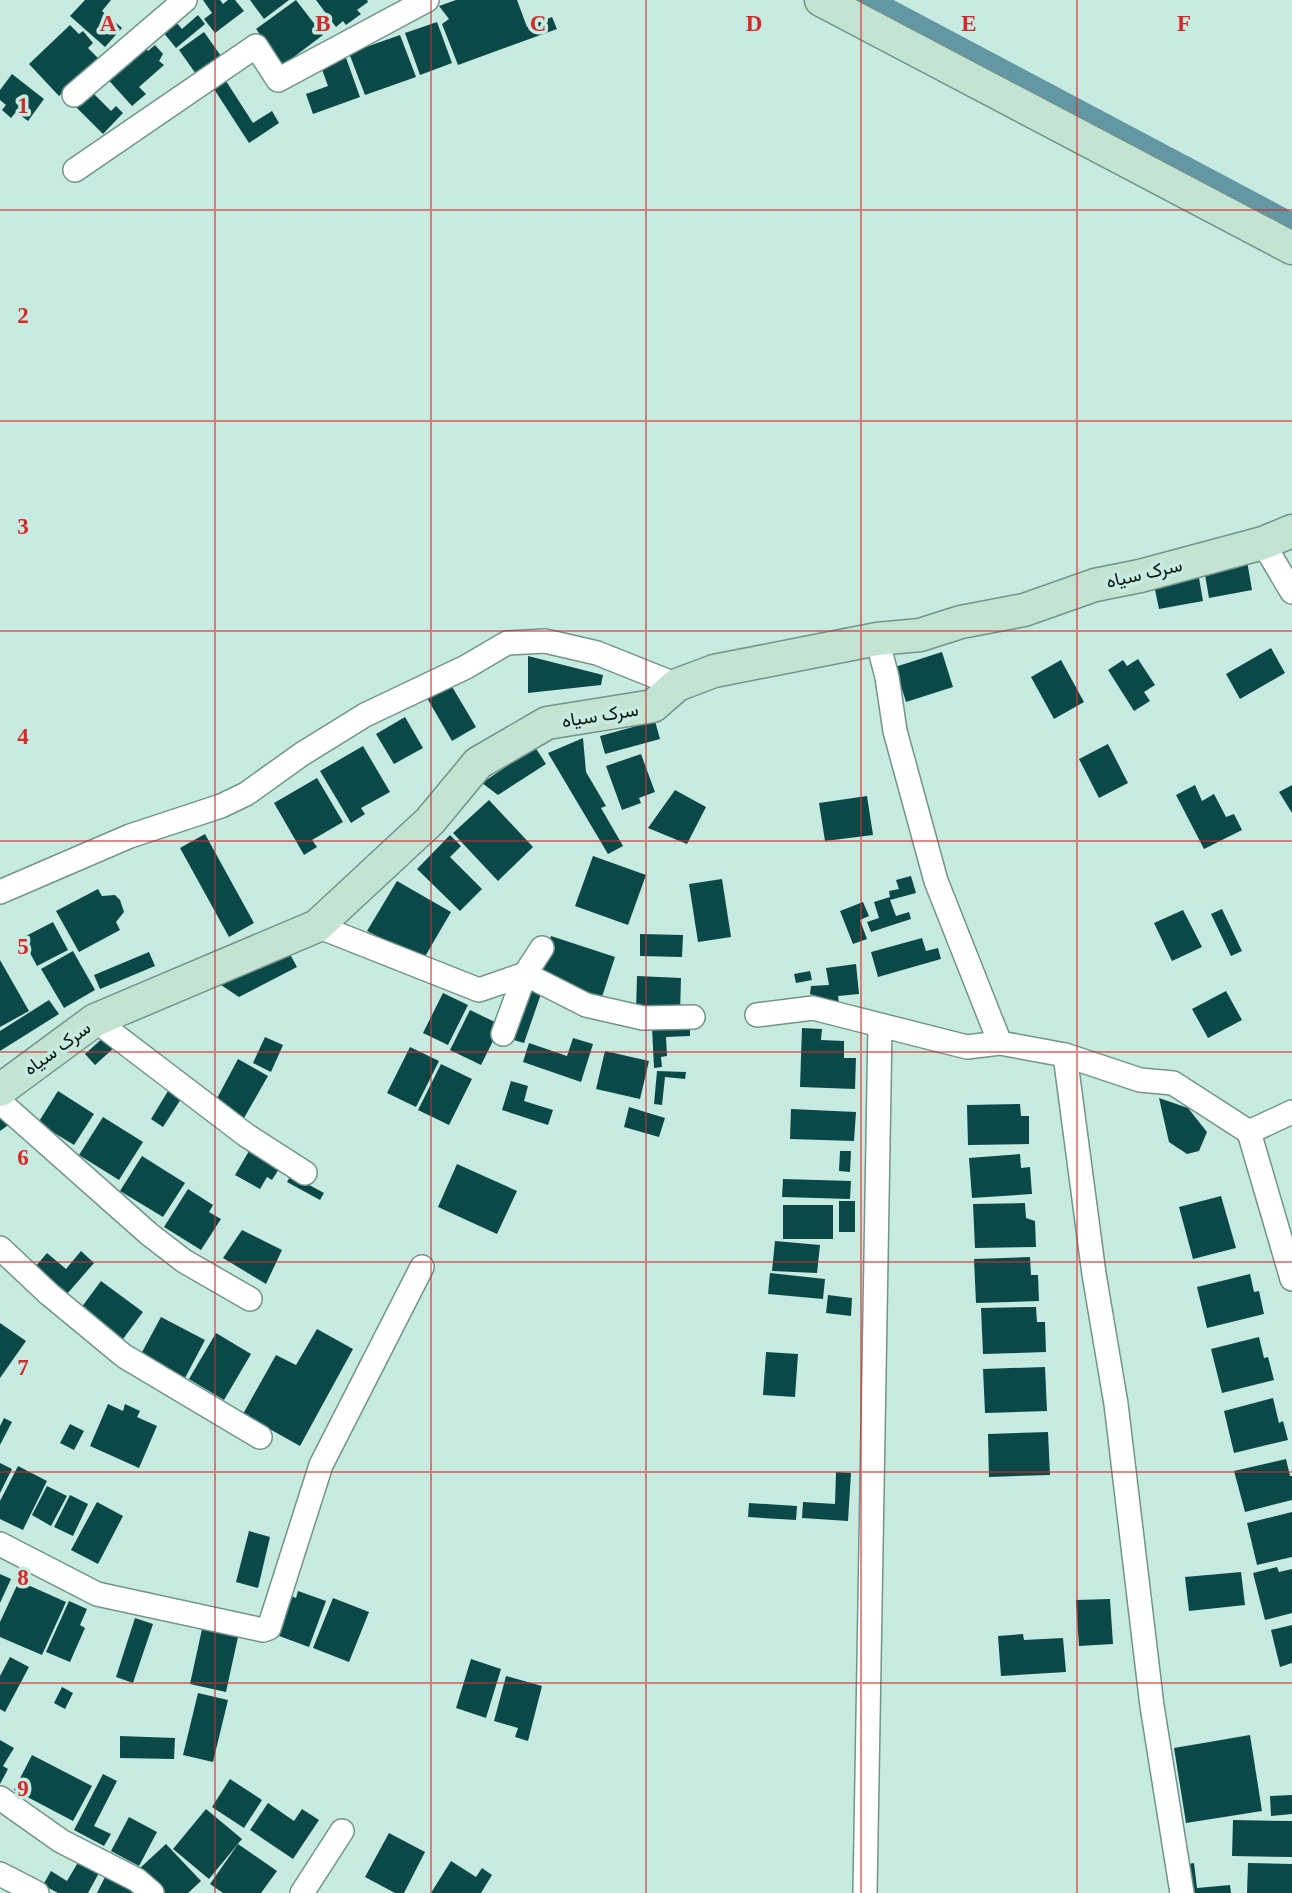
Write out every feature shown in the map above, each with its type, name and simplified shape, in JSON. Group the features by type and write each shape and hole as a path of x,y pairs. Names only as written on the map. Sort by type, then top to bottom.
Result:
{"street":[{"path":"74,95 185,0"},
{"path":"75,170 256,46 278,80 427,0"},
{"path":"821,0 1292,248"},
{"name":"سرک سیاه","path":"0,1090 95,1020 317,926 430,821 478,763 547,723 653,706 677,685 714,671 877,639 920,635 961,622 1024,610 1095,585 1140,576 1263,543 1292,531"},
{"path":"1263,543 1292,592"},
{"path":"877,639 887,677 895,731 936,881 1000,1043"},
{"path":"0,892 130,836 221,806 246,793 365,715 466,667 507,643 545,642 597,653 677,685"},
{"path":"317,926 479,990 526,974 586,1005 643,1018 693,1017"},
{"path":"503,1034 526,974 542,948"},
{"path":"757,1015 813,1008 967,1047 1000,1043 1065,1055 1140,1080 1173,1083 1249,1132 1292,1279"},
{"path":"95,1020 246,1135 306,1173"},
{"path":"865,1893 880,1026"},
{"path":"1065,1055 1094,1274 1116,1404 1152,1706 1182,1893"},
{"path":"0,1102 149,1234 184,1261 250,1299"},
{"path":"1249,1132 1292,1112"},
{"path":"0,1248 49,1294 124,1356 261,1437"},
{"path":"0,1544 97,1594 263,1630 269,1628 321,1465 422,1267"},
{"path":"0,1798 61,1841 137,1880 152,1893"},
{"path":"302,1893 342,1831"},
{"path":"0,1874 37,1893"}],"building":[{"path":"85,0 111,0 102,11 122,28 105,47 70,16"},
{"path":"203,0 220,0 223,4 228,0 235,0 244,11 215,33 204,19 212,13"},
{"path":"250,0 289,0 264,19"},
{"path":"296,0 323,35 283,65 256,29"},
{"path":"316,0 368,2 357,10 361,14 346,25 343,21 336,27"},
{"path":"456,0 517,0 527,27 552,17 557,29 458,65 442,24 449,19 439,6"},
{"path":"198,15 205,24 176,48 163,32 176,22 182,29"},
{"path":"437,22 452,63 420,75 405,33"},
{"path":"70,25 79,34 83,31 93,43 88,48 99,59 59,96 29,64"},
{"path":"204,32 221,56 196,74 179,50"},
{"path":"400,35 416,77 365,95 349,53"},
{"path":"141,42 148,51 155,45 163,54 159,61 164,65 139,87 146,94 132,106 104,75"},
{"path":"345,55 360,97 313,114 306,94 328,86 320,64"},
{"path":"12,74 44,99 28,121 16,112 11,118 2,110 6,105 0,100 0,90"},
{"path":"226,81 253,123 272,111 279,123 249,143 214,89"},
{"path":"80,93 87,99 93,93 111,111 116,106 123,113 103,134 71,102"},
{"path":"1247,561 1252,590 1209,598 1204,569"},
{"path":"1198,572 1203,601 1159,609 1153,580"},
{"path":"1271,648 1285,673 1240,699 1226,674"},
{"path":"942,652 953,687 906,702 895,667"},
{"path":"528,656 603,675 601,685 528,693"},
{"path":"1138,659 1155,685 1144,692 1150,701 1134,711 1108,670 1123,660 1127,666"},
{"path":"1061,660 1084,702 1054,719 1031,677"},
{"path":"451,685 476,727 452,741 427,698"},
{"path":"405,717 423,748 394,764 376,734"},
{"path":"655,721 660,739 605,754 600,736"},
{"path":"583,738 586,772 606,806 601,808 623,846 608,854 548,753"},
{"path":"1108,744 1128,783 1099,798 1079,759"},
{"path":"363,746 390,792 361,808 365,814 351,823 320,771"},
{"path":"535,747 546,764 498,795 482,783"},
{"path":"641,754 655,792 639,798 641,803 622,810 606,766"},
{"path":"317,778 343,822 312,840 317,847 304,855 274,803"},
{"path":"1195,785 1202,801 1214,794 1226,817 1234,814 1242,830 1204,849 1176,795"},
{"path":"1292,785 1292,813 1279,792"},
{"path":"675,790 706,807 687,844 648,828"},
{"path":"867,796 873,835 825,841 819,803"},
{"path":"489,800 533,847 498,881 453,833"},
{"path":"205,834 254,923 229,937 180,848"},
{"path":"450,835 461,846 450,857 482,889 460,911 417,869"},
{"path":"593,856 646,875 628,925 575,906"},
{"path":"911,876 916,893 890,900 896,916 909,912 911,919 871,932 867,922 879,918 874,902 890,897 889,891 899,889 896,880"},
{"path":"722,879 731,937 698,942 689,884"},
{"path":"397,881 451,912 423,960 367,931"},
{"path":"98,889 102,896 115,895 120,900 124,912 116,922 120,930 79,952 56,911"},
{"path":"863,902 869,916 860,920 867,939 853,944 840,911"},
{"path":"1222,909 1242,951 1231,956 1211,914"},
{"path":"1183,910 1202,947 1172,961 1154,923"},
{"path":"53,922 68,950 37,966 22,938"},
{"path":"640,934 683,935 682,957 640,956"},
{"path":"551,936 615,957 602,997 538,976"},
{"path":"922,938 926,951 938,948 941,959 878,977 871,952"},
{"path":"286,947 297,967 239,997 218,983"},
{"path":"73,951 95,990 64,1008 41,969"},
{"path":"149,952 155,966 100,989 94,975"},
{"path":"0,960 29,1011 0,1027"},
{"path":"856,964 859,994 838,996 839,1003 810,994 811,986 829,985 826,968"},
{"path":"810,971 812,980 796,983 794,974"},
{"path":"637,976 681,978 680,1013 636,1012"},
{"path":"527,986 542,991 524,1043 510,1039"},
{"path":"1226,991 1242,1020 1208,1038 1192,1009"},
{"path":"443,993 468,1005 448,1045 423,1033"},
{"path":"49,1000 59,1014 0,1051 0,1031"},
{"path":"470,1010 501,1025 481,1065 450,1050"},
{"path":"690,1025 690,1036 666,1037 667,1056 661,1057 662,1067 654,1068 652,1027"},
{"path":"802,1028 822,1029 821,1040 844,1041 844,1058 856,1058 855,1089 800,1087"},
{"path":"105,1036 115,1047 95,1065 85,1054"},
{"path":"265,1037 283,1045 271,1072 253,1063"},
{"path":"573,1038 593,1044 581,1082 523,1062 529,1043 567,1056"},
{"path":"410,1047 439,1061 416,1107 387,1093"},
{"path":"605,1051 649,1061 640,1099 596,1089"},
{"path":"238,1059 268,1076 244,1118 215,1102"},
{"path":"441,1064 472,1079 449,1125 418,1110"},
{"path":"657,1071 686,1072 685,1079 665,1077 662,1105 654,1104"},
{"path":"511,1081 528,1086 524,1101 553,1110 548,1125 502,1110"},
{"path":"58,1091 94,1114 74,1145 38,1123"},
{"path":"168,1091 181,1099 163,1127 151,1119"},
{"path":"1159,1098 1188,1108 1207,1132 1199,1151 1187,1154 1169,1142"},
{"path":"1020,1104 1021,1116 1029,1116 1029,1144 968,1145 967,1105"},
{"path":"629,1107 665,1118 659,1137 624,1127"},
{"path":"0,1109 11,1123 0,1131"},
{"path":"791,1109 856,1112 854,1141 790,1139"},
{"path":"103,1117 143,1142 119,1180 79,1155"},
{"path":"249,1151 279,1169 272,1180 267,1177 260,1189 235,1175"},
{"path":"840,1151 851,1151 850,1172 839,1171"},
{"path":"1020,1154 1021,1168 1030,1167 1032,1194 972,1198 969,1158"},
{"path":"142,1156 185,1183 163,1217 120,1191"},
{"path":"457,1164 517,1191 497,1234 438,1207"},
{"path":"291,1175 324,1193 320,1200 287,1182"},
{"path":"783,1179 851,1181 850,1199 782,1197"},
{"path":"188,1189 213,1205 209,1212 221,1219 201,1250 164,1227"},
{"path":"1221,1196 1236,1248 1193,1259 1179,1207"},
{"path":"839,1201 855,1201 855,1232 839,1232"},
{"path":"1025,1203 1026,1218 1035,1221 1036,1247 975,1248 973,1204"},
{"path":"783,1205 833,1205 833,1239 783,1239"},
{"path":"242,1230 282,1250 266,1284 223,1258"},
{"path":"775,1241 820,1245 817,1273 772,1271"},
{"path":"81,1251 94,1263 67,1294 35,1267 47,1253 66,1269"},
{"path":"1030,1257 1031,1275 1038,1275 1039,1301 976,1303 974,1259"},
{"path":"770,1273 825,1279 823,1299 768,1294"},
{"path":"1250,1274 1254,1292 1259,1291 1264,1314 1207,1328 1197,1287"},
{"path":"101,1281 143,1312 123,1339 81,1308"},
{"path":"828,1295 852,1298 851,1316 826,1313"},
{"path":"1036,1307 1037,1322 1045,1322 1046,1352 983,1354 981,1308"},
{"path":"161,1317 205,1340 185,1378 141,1354"},
{"path":"0,1323 26,1341 0,1378"},
{"path":"317,1329 353,1349 300,1446 243,1414 276,1355 296,1365"},
{"path":"216,1333 251,1354 224,1400 189,1379"},
{"path":"1259,1337 1264,1358 1268,1357 1274,1380 1222,1393 1211,1349"},
{"path":"766,1352 798,1354 795,1397 763,1395"},
{"path":"1045,1367 1047,1411 985,1413 983,1369"},
{"path":"1273,1398 1279,1423 1283,1421 1288,1440 1234,1453 1224,1411"},
{"path":"108,1404 123,1411 125,1404 140,1411 137,1417 157,1426 139,1468 90,1446"},
{"path":"4,1418 12,1422 0,1445 0,1426"},
{"path":"70,1424 84,1431 74,1450 60,1443"},
{"path":"1048,1432 1050,1475 989,1477 988,1434"},
{"path":"1286,1459 1292,1476 1292,1500 1245,1512 1234,1471"},
{"path":"0,1463 12,1469 0,1493"},
{"path":"18,1466 47,1481 23,1530 0,1519 0,1501"},
{"path":"836,1472 851,1473 848,1521 802,1518 803,1502 835,1504"},
{"path":"47,1486 67,1496 51,1526 32,1515"},
{"path":"70,1495 88,1504 73,1536 54,1527"},
{"path":"97,1502 123,1516 98,1564 71,1550"},
{"path":"749,1503 797,1506 796,1520 748,1517"},
{"path":"1292,1512 1292,1557 1257,1565 1247,1523"},
{"path":"249,1531 270,1537 258,1588 236,1582"},
{"path":"1277,1567 1279,1572 1292,1569 1292,1613 1265,1620 1253,1573"},
{"path":"1241,1572 1245,1605 1189,1611 1185,1577"},
{"path":"0,1574 11,1579 0,1603"},
{"path":"19,1581 66,1602 42,1655 0,1637 0,1622"},
{"path":"298,1591 326,1601 309,1647 271,1633 286,1594 296,1598"},
{"path":"333,1598 369,1612 349,1662 313,1648"},
{"path":"1110,1599 1113,1644 1079,1646 1076,1600"},
{"path":"69,1601 87,1609 80,1625 85,1628 70,1662 46,1652"},
{"path":"135,1618 153,1624 133,1683 116,1677"},
{"path":"1292,1625 1292,1663 1280,1667 1271,1630"},
{"path":"202,1629 238,1637 226,1692 190,1684"},
{"path":"1023,1634 1024,1640 1063,1638 1066,1672 1001,1676 998,1636"},
{"path":"10,1657 29,1667 5,1712 0,1709 0,1676"},
{"path":"471,1659 501,1669 486,1718 456,1708"},
{"path":"506,1676 542,1686 528,1741 515,1737 518,1728 494,1721"},
{"path":"62,1687 73,1693 65,1709 54,1703"},
{"path":"198,1693 228,1700 213,1762 183,1755"},
{"path":"1250,1735 1262,1811 1186,1823 1174,1748"},
{"path":"120,1736 175,1738 174,1759 120,1758"},
{"path":"0,1740 14,1748 3,1766 8,1769 0,1784"},
{"path":"32,1755 92,1786 73,1821 14,1790"},
{"path":"103,1774 117,1781 94,1826 111,1834 104,1846 74,1830"},
{"path":"230,1779 262,1800 244,1828 212,1807"},
{"path":"1292,1795 1292,1814 1271,1816 1270,1796"},
{"path":"268,1803 294,1821 302,1809 319,1820 293,1859 250,1830"},
{"path":"206,1809 242,1839 209,1879 173,1849"},
{"path":"129,1817 157,1832 139,1866 111,1851"},
{"path":"1233,1820 1292,1821 1292,1857 1232,1856"},
{"path":"389,1833 425,1852 404,1893 395,1893 365,1877"},
{"path":"166,1844 201,1881 188,1893 164,1893 140,1868"},
{"path":"238,1844 277,1871 261,1893 223,1893 210,1884"},
{"path":"80,1859 100,1871 88,1893 58,1893 43,1885 51,1871 67,1881"},
{"path":"451,1861 476,1877 482,1868 492,1875 481,1893 431,1893"},
{"path":"1194,1863 1197,1888 1230,1885 1231,1893 1186,1893 1182,1865"},
{"path":"1248,1863 1292,1864 1292,1893 1247,1893"},
{"path":"106,1875 142,1893 97,1893"}],"waterway":[{"path":"868,0 1292,225"}]}
